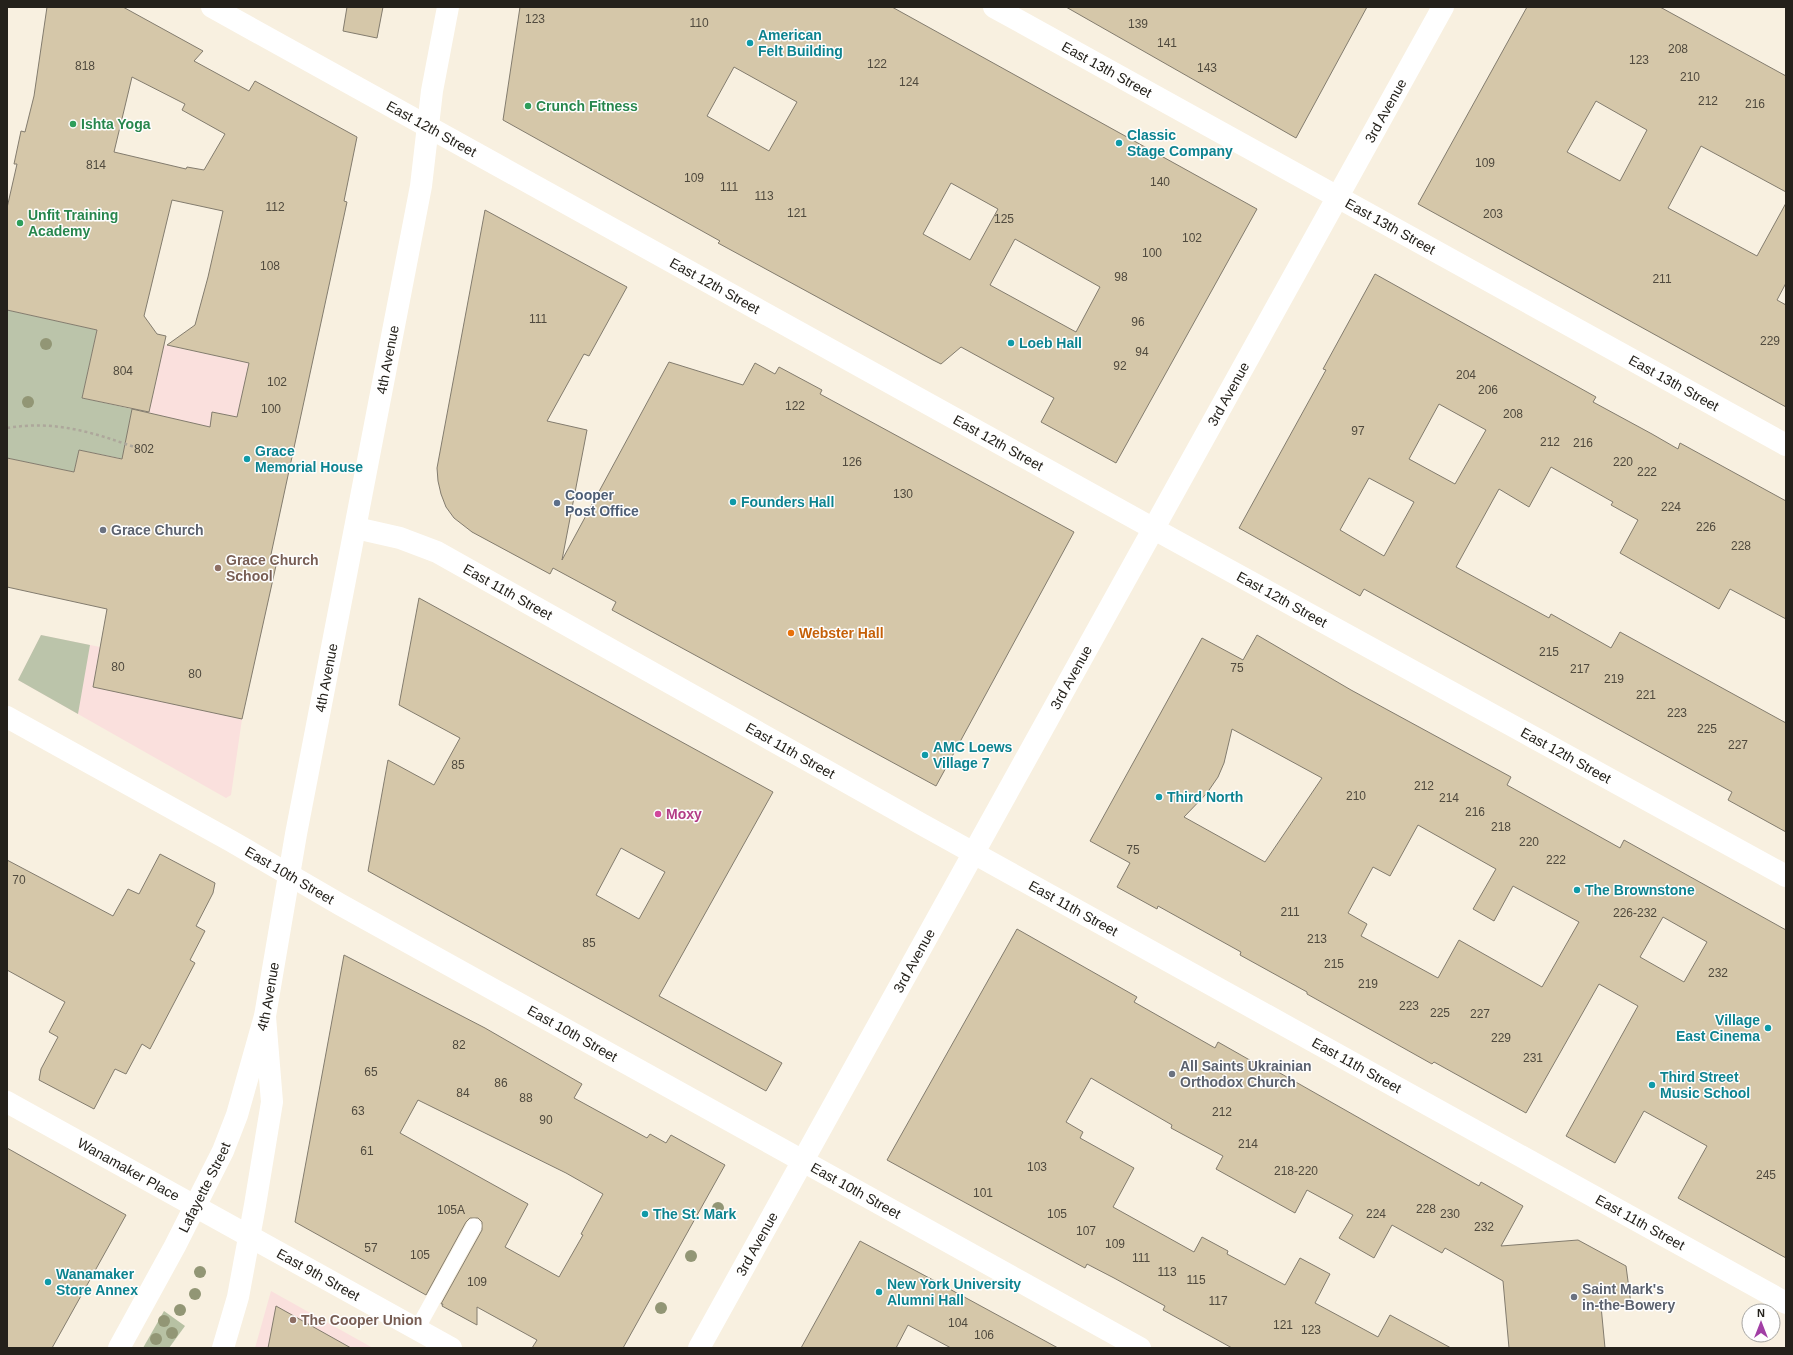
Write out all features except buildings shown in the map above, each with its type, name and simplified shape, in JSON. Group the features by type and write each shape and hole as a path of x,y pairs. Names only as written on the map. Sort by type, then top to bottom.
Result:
{"street":[{"name":"East 12th Street","path":"212,7 1154,529 1786,876"},
{"name":"4th Avenue","path":"223,1348 238,1297 250,1237 272,1102 265,1016 297,826 356,528 421,186 433,84 448,7"},
{"name":"East 13th Street","path":"994,7 1786,446"},
{"name":"3rd Avenue","path":"699,1348 1443,7"},
{"name":"East 11th Street","path":"356,528 400,538 437,552 974,854 1786,1303"},
{"name":"East 10th Street","path":"7,717 290,874 355,913 1140,1348"},
{"name":"Lafayette Street","path":"119,1348 218,1163 237,1115 265,1016"},
{"name":"Wanamaker Place","path":"7,1102 250,1237"},
{"name":"East 9th Street","path":"250,1237 451,1348"}],"lane":[{"path":"417,1329 474,1226"}],"path":[{"path":"7,428 29,425 68,427 89,431 137,448"}],"shaded area":[{"name":"Grace Church School","path":"164,345 249,363 259,557 277,561 257,652 134,695 242,719 231,795 226,798 18,680 41,635 100,647 196,488 210,427 149,413"},
{"name":"The Cooper Union","path":"271,1291 373,1348 255,1348"}],"green space":[{"path":"7,310 97,330 82,398 132,409 128,431 140,433 134,461 79,450 74,472 7,458"},
{"path":"41,635 90,645 78,714 18,680"},
{"path":"164,1311 185,1326 169,1348 143,1348"}],"place":[{"name":"American Felt Building","path":"750,43"},
{"name":"Crunch Fitness","path":"528,106"},
{"name":"Ishta Yoga","path":"73,124"},
{"name":"Classic Stage Company","path":"1119,143"},
{"name":"Unfit Training Academy","path":"20,223"},
{"name":"Loeb Hall","path":"1011,343"},
{"name":"Grace Memorial House","path":"247,459"},
{"name":"Founders Hall","path":"733,502"},
{"name":"Cooper Post Office","path":"557,503"},
{"name":"Grace Church","path":"103,530"},
{"name":"Grace Church School","path":"218,568"},
{"name":"Webster Hall","path":"791,633"},
{"name":"AMC Loews Village 7","path":"925,755"},
{"name":"Third North","path":"1159,797"},
{"name":"Moxy","path":"658,814"},
{"name":"The Brownstone","path":"1577,890"},
{"name":"Village East Cinema","path":"1768,1028"},
{"name":"All Saints Ukrainian Orthodox Church","path":"1172,1074"},
{"name":"Third Street Music School","path":"1652,1085"},
{"name":"The St. Mark","path":"645,1214"},
{"name":"Wanamaker Store Annex","path":"48,1282"},
{"name":"New York University Alumni Hall","path":"879,1292"},
{"name":"Saint Mark's in-the-Bowery","path":"1574,1297"},
{"name":"The Cooper Union","path":"293,1320"}]}
